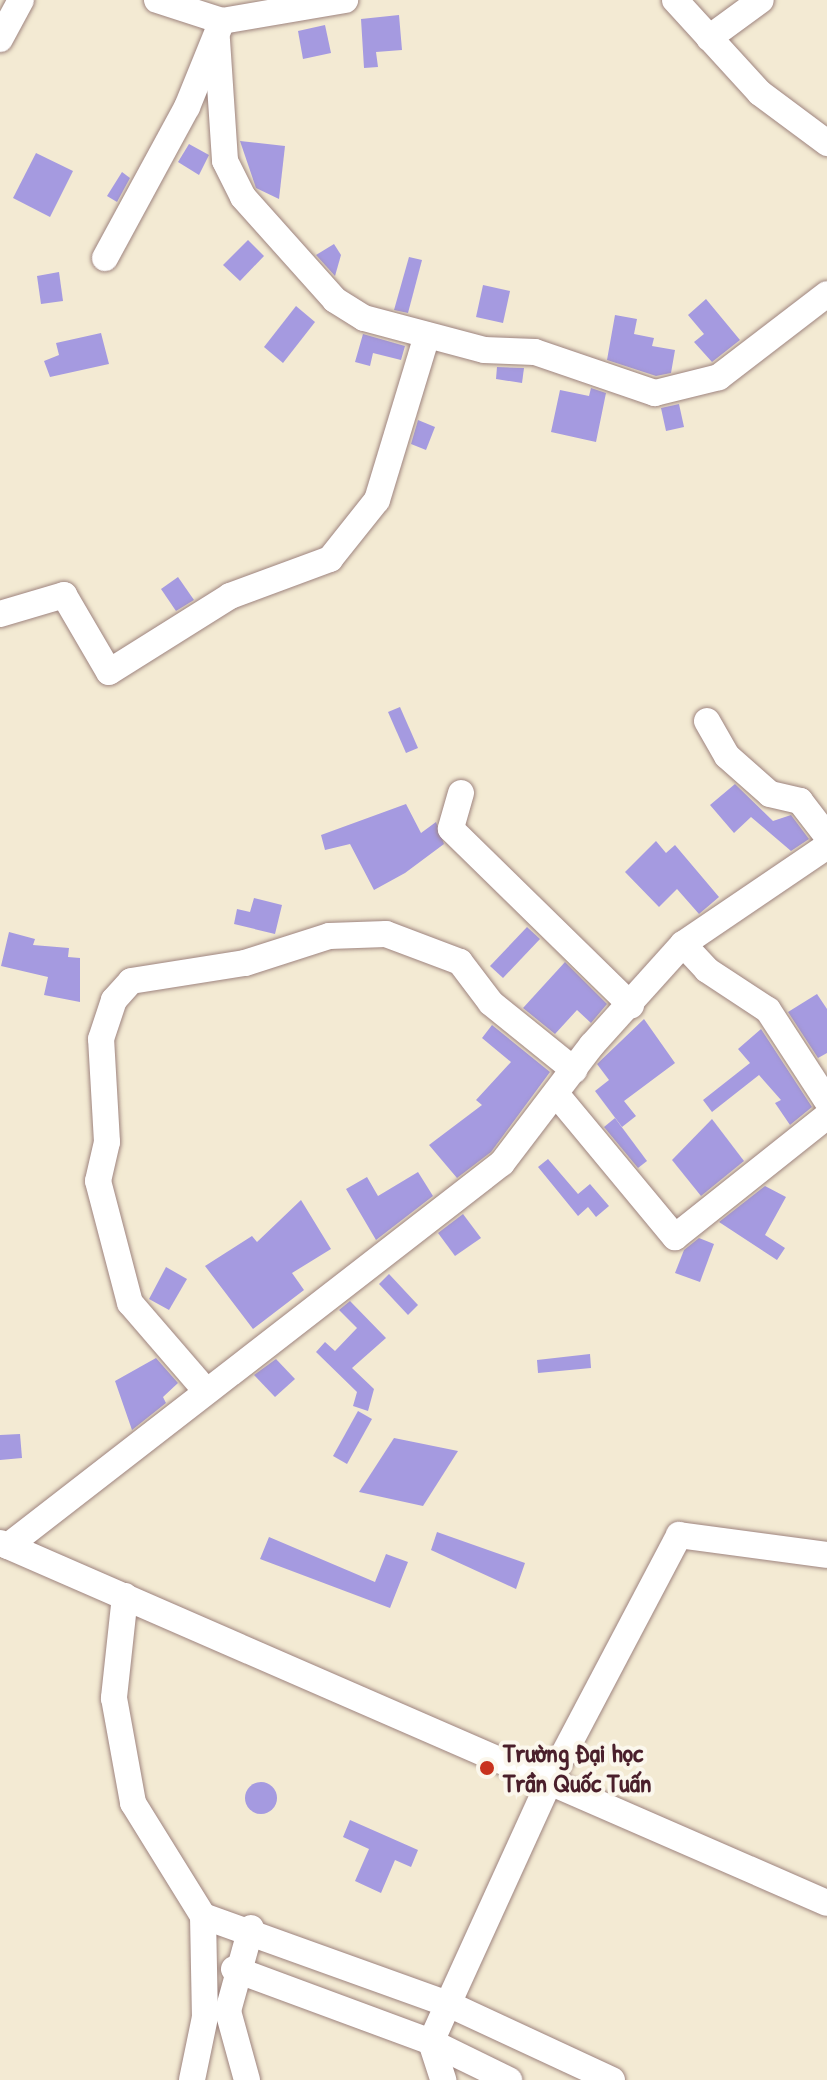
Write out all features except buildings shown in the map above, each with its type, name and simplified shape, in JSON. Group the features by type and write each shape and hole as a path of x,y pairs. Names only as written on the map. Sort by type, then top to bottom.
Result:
{"street":[{"path":"0,39 21,0"},
{"path":"157,0 220,31 345,0"},
{"path":"675,0 760,93 827,143"},
{"path":"709,38 761,0"},
{"path":"105,258 220,31"},
{"path":"220,31 225,161 243,197 335,300 364,318 484,350 535,352 655,393 719,377 827,294"},
{"path":"0,614 64,595 109,672 230,596 330,559 377,500 427,335"},
{"path":"707,721 727,756 770,794 800,801 827,836"},
{"path":"461,793 451,829 631,1005"},
{"path":"827,846 683,944 574,1070 502,1163 4,1545 827,1903"},
{"path":"206,1391 130,1303 98,1181 107,1142 101,1039 114,1000 131,981 245,963 329,936 386,934 460,962 491,1003 574,1070"},
{"path":"683,944 707,970 768,1010 827,1101"},
{"path":"557,1095 675,1237 827,1116"},
{"path":"443,2080 431,2042 550,1780 679,1535 827,1555"},
{"path":"125,1596 114,1698 133,1803 203,1916 205,2017 192,2080"},
{"path":"203,1916 251,1928 448,2004 612,2080"},
{"path":"247,2080 228,2011 234,1969 251,1928"},
{"path":"234,1969 431,2042 509,2080"},
{"path":"456,2054 465,2080"}],"place":[{"name":"Trường Đại học Trần Quốc Tuấn","path":"487,1768"}]}
